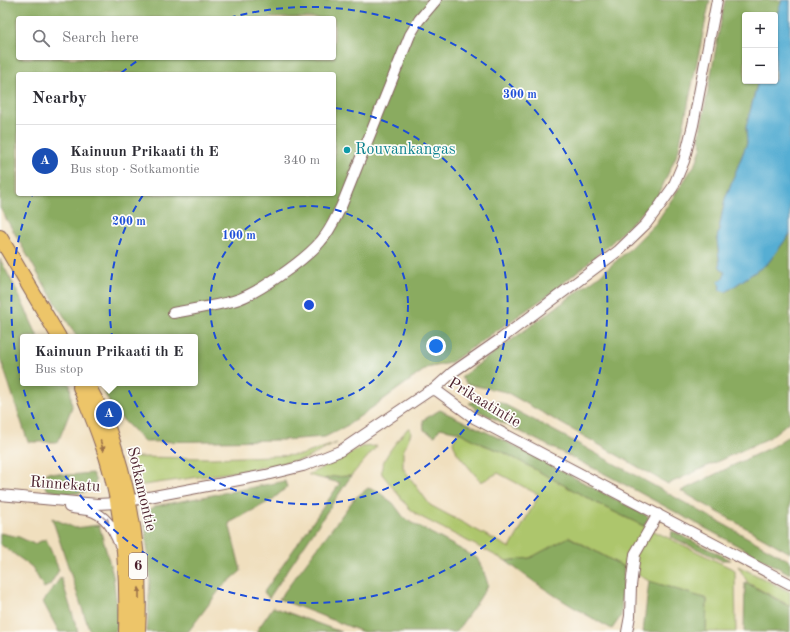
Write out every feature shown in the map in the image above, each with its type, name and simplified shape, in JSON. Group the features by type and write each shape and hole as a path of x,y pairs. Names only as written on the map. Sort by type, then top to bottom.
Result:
{"highway":[{"path":"0,236 57,334"},
{"name":"Sotkamontie","path":"80,386 123,502 138,559 138,632"},
{"name":"Sotkamontie","path":"88,386 105,420 122,474 122,532 126,585 126,632"}],"street":[{"path":"173,313 234,301 251,294 312,251 322,241 342,207 410,36 419,20 436,0"},
{"path":"432,390 453,372 502,338 618,251 646,224 661,204 672,187 684,161 693,126 717,0"},
{"name":"Prikaatintie","path":"123,502 266,475 303,466 340,451 405,406 432,390 437,391 475,418 790,584"},
{"name":"Rinnekatu","path":"0,495 97,504 123,502"},
{"path":"57,501 73,508 98,513 105,518 113,529 124,554"},
{"path":"627,632 630,616 635,554 658,514"}],"green space":[{"path":"0,0 710,0 678,152 657,198 609,245 554,291 450,363 427,368 348,425 325,437 283,440 145,442 113,410 101,386 198,386 198,334 75,334 42,281 0,208"},
{"path":"725,0 782,0 778,12 742,12 742,84 757,84 746,127 747,143 725,199 717,239 720,267 725,273 723,279 718,281 720,286 719,290 726,292 768,263 790,234 790,421 769,438 668,484 506,392 467,384 461,377 599,276 632,247 656,223 696,163 702,146 699,138"},
{"path":"0,259 18,293 37,334 20,334 20,386 70,386 72,407 58,442 28,442 0,357"},
{"path":"477,401 500,402 577,443 790,561 790,574 607,475 477,410 469,403"},
{"path":"440,410 503,440 649,517 644,526 606,508 503,452 484,445 459,432 440,428 435,436 424,430 423,420"},
{"path":"408,428 410,428 411,433 403,452 403,468 430,505 510,548 539,495 498,473 481,482 457,453 453,442 459,432 484,445 503,452 606,508 735,570 736,632 706,632 707,599 649,581 570,537 530,558 506,561 419,516 409,508 382,474 383,463 386,456"},
{"path":"790,435 790,553 681,491 773,446"},
{"path":"337,443 305,459 246,470 144,485 133,483 130,457 212,458 301,455"},
{"path":"377,446 351,476 331,477 324,479 308,475 362,447"},
{"path":"47,472 69,475 92,473 96,481 92,490 86,492 70,493 48,490 42,481"},
{"path":"351,476 269,598 264,592 340,483 324,479 331,477"},
{"path":"285,481 287,487 272,500 229,523 241,571 221,588 188,632 147,632 150,578 144,513 156,506"},
{"path":"368,488 377,491 393,503 405,519 477,558 484,572 488,585 456,632 363,632 279,599 354,499"},
{"path":"52,518 75,528 99,525 113,575 119,622 115,632 92,632 89,629"},
{"path":"672,531 731,560 721,560 671,537"},
{"path":"0,533 19,537 34,544 46,539 59,570 50,585 44,588 32,567 0,544"},
{"path":"569,537 624,567 621,616 612,629 584,614 531,580 506,561 530,558"},
{"path":"738,566 790,592 790,606 748,583"},
{"path":"61,577 78,632 59,632 43,602"},
{"path":"649,581 707,599 706,632 643,632"},
{"path":"745,582 790,607 790,632 744,632"},
{"path":"273,607 341,632 256,632"}],"water":[{"path":"782,0 790,0 790,234 768,263 726,292 719,290 720,286 718,281 723,279 725,273 720,267 717,239 725,199 747,143 746,127 757,84 778,84 778,12"}],"place":[{"name":"Rouvankangas","path":"347,150"},
{"name":"Kainuun Prikaati th E","path":"109,414"}]}
